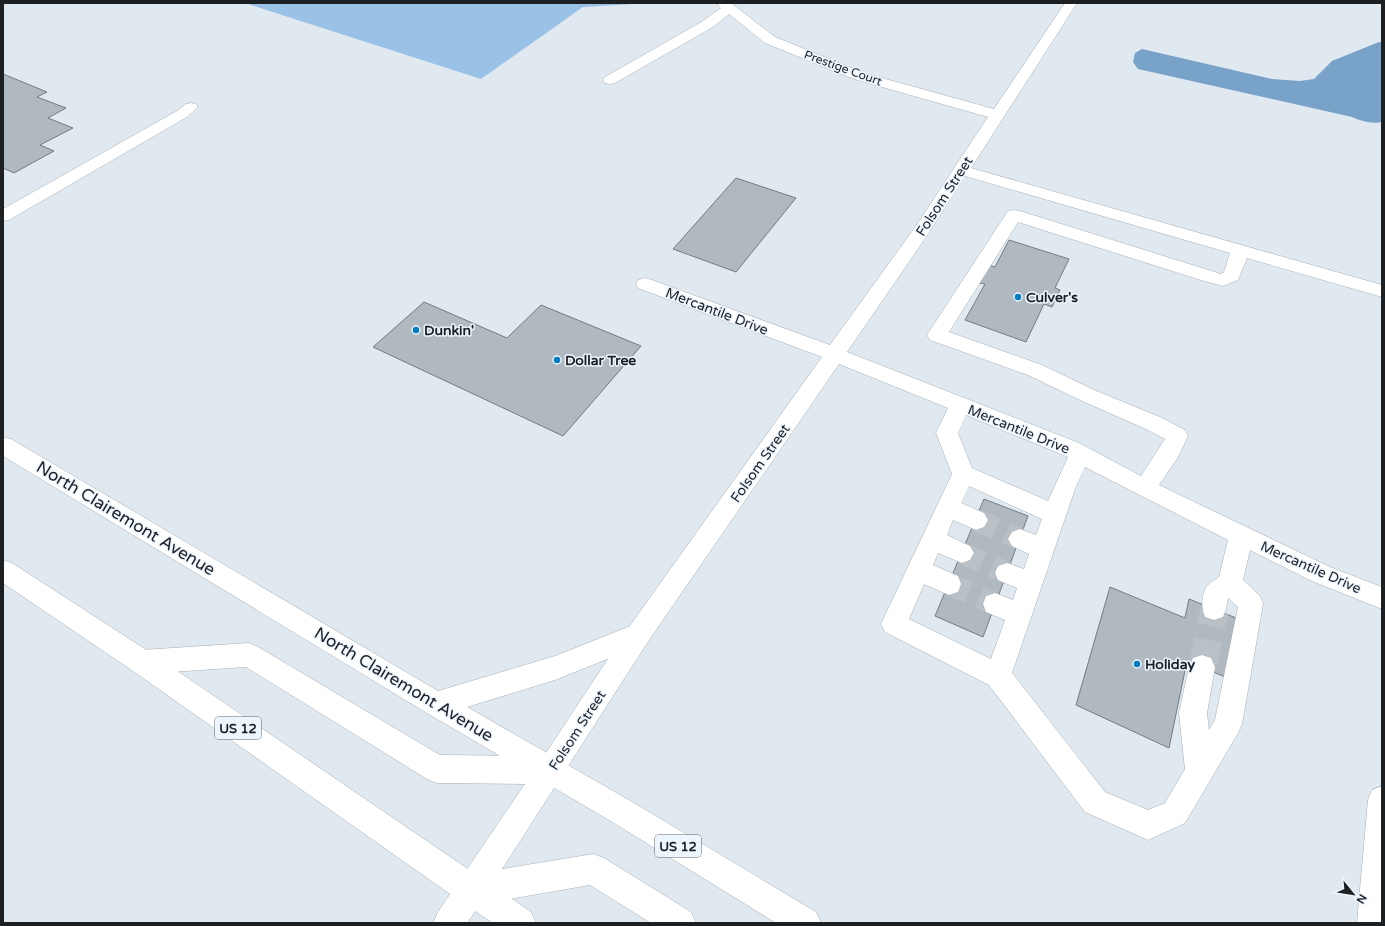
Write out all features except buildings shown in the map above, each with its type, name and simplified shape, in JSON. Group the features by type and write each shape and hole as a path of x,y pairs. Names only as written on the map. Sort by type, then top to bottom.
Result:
{"street":[{"name":"Folsom Street","path":"449,923 551,770 638,634 836,355 922,230 1071,3"},
{"name":"Prestige Court","path":"726,5 770,40 859,76 997,115"},
{"path":"610,80 708,24 726,5"},
{"path":"3,216 175,118 191,107"},
{"path":"961,170 1382,291"},
{"path":"1145,488 1170,451 1177,436 1153,423 1087,395 1035,370 937,335 1014,215 1210,278 1223,280 1232,276 1240,250"},
{"name":"Mercantile Drive","path":"645,284 836,355 1071,449 1241,536 1321,574 1382,598"},
{"path":"960,405 947,433 963,474 1055,514"},
{"name":"North Clairemont Avenue","path":"3,445 436,704 551,770 805,923"},
{"path":"998,676 1064,489 1080,454"},
{"path":"963,474 894,624 998,676 1095,802 1148,825 1175,814 1228,724 1251,604 1230,583"},
{"path":"947,508 976,520"},
{"path":"1214,609 1217,592 1230,583 1241,536"},
{"path":"1020,539 1043,549"},
{"path":"932,540 962,553"},
{"name":"US 12","path":"3,570 142,662 520,923"},
{"path":"918,570 949,584"},
{"path":"1007,573 1031,583"},
{"path":"996,604 1020,614"},
{"path":"436,704 555,668 638,634"},
{"path":"142,662 249,655 437,769 551,770"},
{"path":"1200,773 1193,713 1202,667"},
{"path":"1373,923 1382,800"},
{"path":"471,890 594,869 680,923"}],"shaded area":[{"path":"245,3 651,3 583,7 481,79"},
{"path":"1382,42 1382,122 1378,123 1367,122 1352,117 1138,69 1133,62 1135,53 1142,49 1272,79 1300,81 1314,79 1332,61"}],"tunnel":[{"path":"976,520 1020,539"},
{"path":"962,553 1007,573"},
{"path":"949,584 995,604"},
{"path":"1202,667 1214,611"}],"place":[{"name":"Culver's","path":"1018,297"},
{"name":"Dunkin'","path":"416,330"},
{"name":"Dollar Tree","path":"557,360"},
{"name":"Holiday","path":"1137,664"}]}
